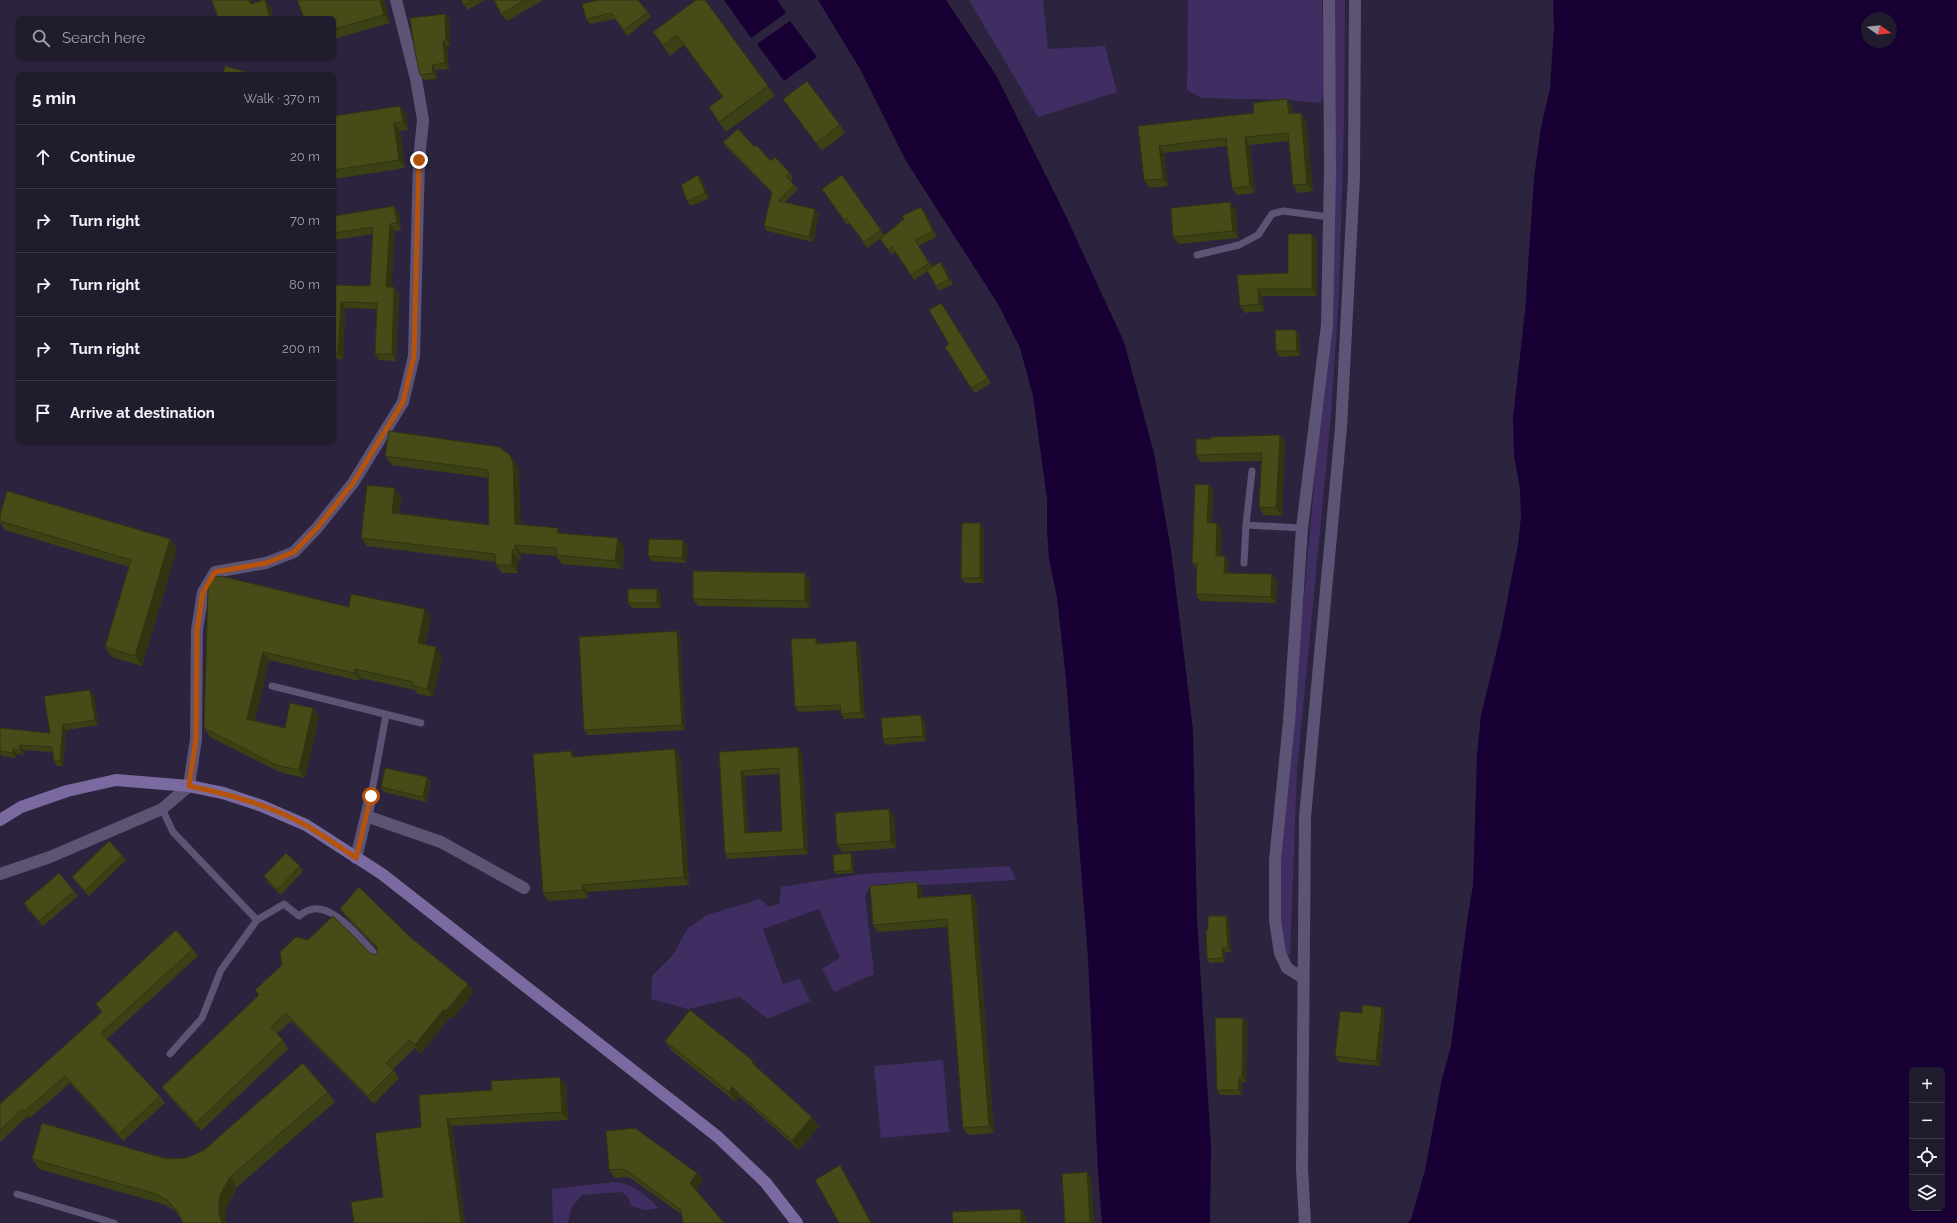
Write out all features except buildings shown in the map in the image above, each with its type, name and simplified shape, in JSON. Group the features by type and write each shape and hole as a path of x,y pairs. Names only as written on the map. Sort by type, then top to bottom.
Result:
{"main road":[{"path":"0,820 28,804 67,791 116,780 189,786 223,793 262,806 306,825 382,874 718,1137 766,1183 797,1223"}],"street":[{"path":"0,874 50,857 162,809 189,786 196,739 197,630 203,592 215,572 266,563 294,552 317,528 353,483 403,402 414,356 419,160 423,120 416,79 396,0"},
{"path":"1303,978 1287,968 1280,953 1275,920 1275,860 1289,722 1302,528 1327,325 1330,59 1329,0"},
{"path":"1305,1223 1302,1169 1305,817 1341,428 1354,177 1355,0"},
{"path":"356,858 371,796"},
{"path":"366,816 441,842 524,888"}],"lane":[{"path":"1197,255 1239,245 1258,235 1272,214 1283,211 1329,217"},
{"path":"1244,563 1246,525 1252,471"},
{"path":"1246,525 1302,528"},
{"path":"272,686 421,723"},
{"path":"371,796 386,715"},
{"path":"162,809 173,832 257,920"},
{"path":"170,1054 202,1018 221,970 257,920 284,904 299,916 305,912 318,909 340,918 379,958"},
{"path":"17,1194 114,1223"}],"shaded area":[{"path":"724,0 777,0 786,13 751,38"},
{"path":"818,0 946,0 996,75 1064,212 1124,342 1154,453 1171,550 1193,729 1197,917 1211,1146 1210,1223 1102,1223 1098,1174 1088,958 1066,679 1057,598 1049,559 1047,499 1033,396 1020,348 998,304 906,161 860,69"},
{"path":"969,0 1043,0 1048,49 1105,46 1117,92 1038,117"},
{"path":"1188,0 1322,0 1324,95 1320,103 1289,100 1202,98 1187,90"},
{"path":"1333,0 1345,0 1344,121 1339,294 1331,415 1297,771 1290,956 1281,948 1281,824 1290,749 1327,345"},
{"path":"1553,0 1957,0 1957,1223 1407,1223 1411,1219 1425,1170 1442,1079 1451,1046 1473,885 1477,754 1481,715 1500,637 1518,545 1521,516 1520,489 1514,456 1513,418 1525,311 1534,178 1541,127 1550,88 1554,28"},
{"path":"790,21 817,57 784,81 757,44"},
{"path":"1010,866 1016,880 869,888 865,896 874,974 834,992 822,969 840,958 819,909 763,929 783,984 800,979 810,1001 768,1019 740,997 688,1009 651,999 652,976 674,954 687,929 707,915 760,899 769,907 779,904 781,887 862,874"},
{"path":"943,1060 949,1132 881,1138 874,1066"},
{"path":"614,1182 633,1187 648,1198 658,1208 645,1210 631,1206 628,1197 622,1192 582,1195 571,1208 568,1223 553,1223 552,1189"}],"route":[{"path":"371,796 356,858 306,825 262,806 223,793 189,786 196,739 197,630 203,592 215,572 266,563 294,552 317,528 353,483 403,402 414,356 419,160"}]}
